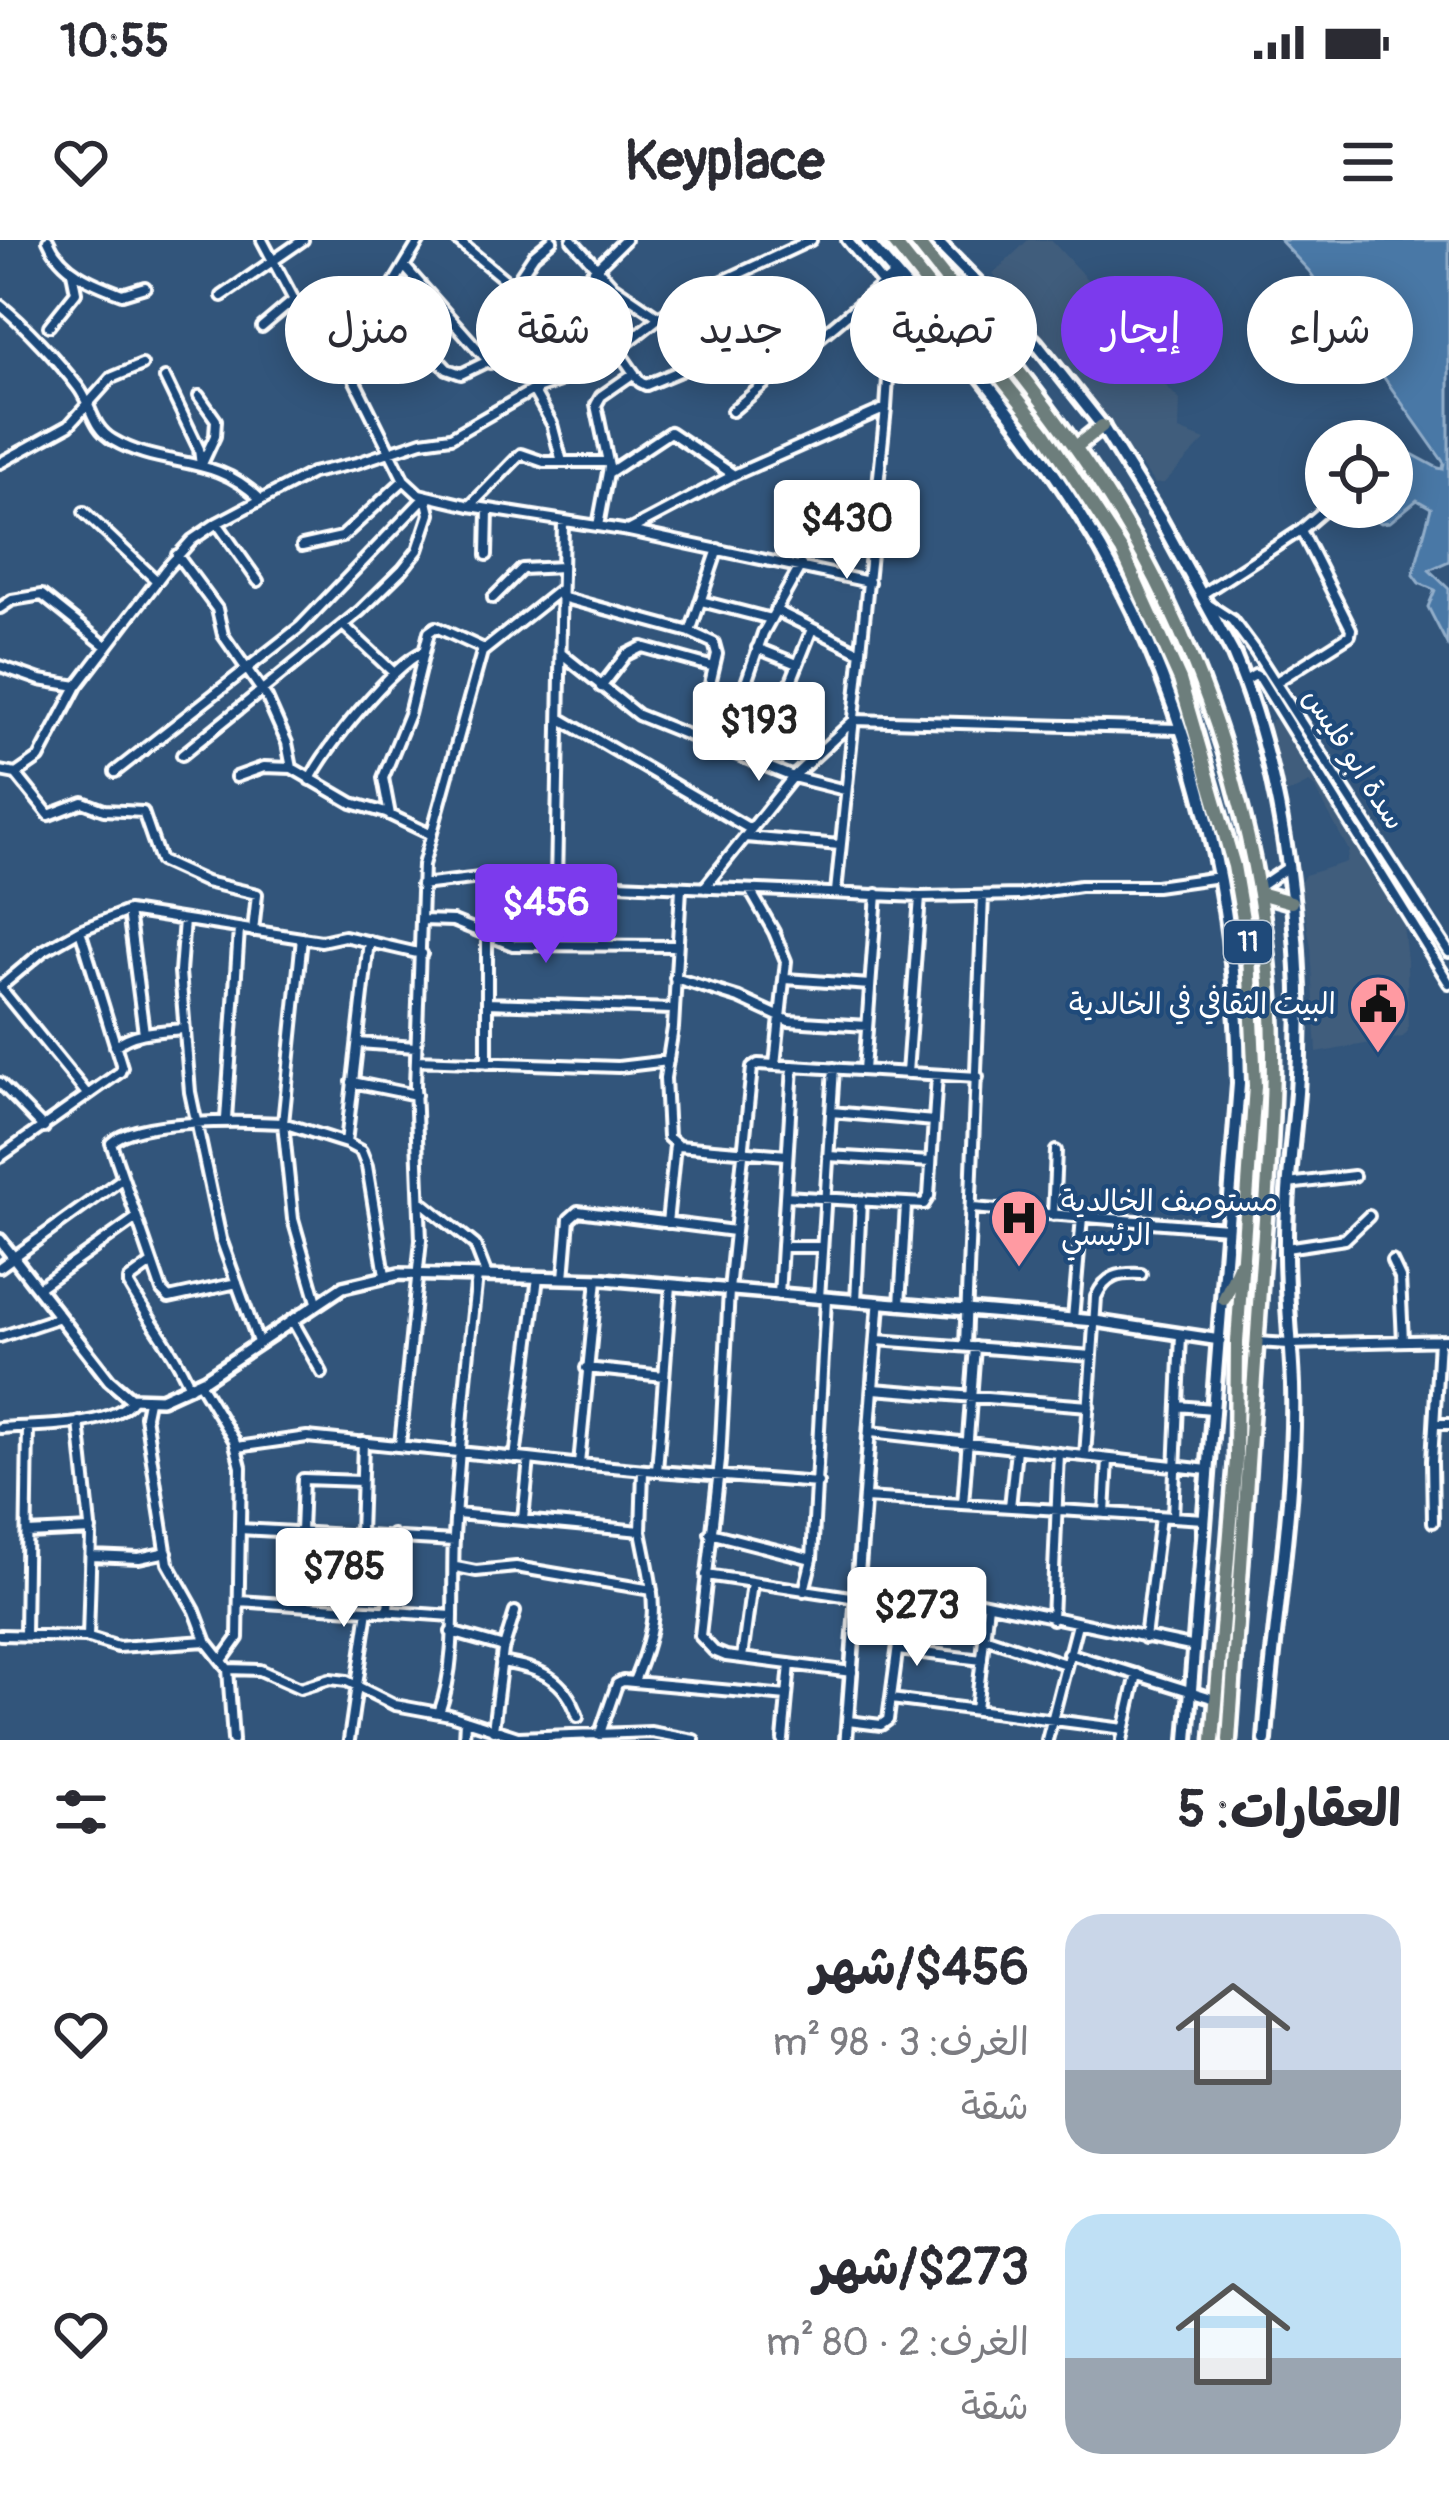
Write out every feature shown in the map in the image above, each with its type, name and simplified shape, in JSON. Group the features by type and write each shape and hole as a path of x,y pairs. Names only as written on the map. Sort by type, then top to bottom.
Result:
{"highway":[{"name":"11","path":"892,240 1045,434 1111,531 1163,636 1223,823 1249,954 1255,1086 1237,1342 1236,1460 1213,1740"},
{"name":"11","path":"915,240 1077,446 1148,564 1198,673 1224,751 1258,890 1270,990 1272,1088 1229,1740"},
{"path":"1077,446 1102,426"},
{"path":"1031,444 1045,434"},
{"path":"1207,825 1223,823"},
{"path":"1258,890 1291,902"},
{"path":"1255,1086 1272,1088"},
{"path":"1224,1299 1245,1252"}],"main road":[{"path":"866,240 1031,444 1107,559 1147,642 1178,729 1220,878 1239,1040 1230,1228 1187,1740"},
{"path":"935,240 1036,343 1102,426 1160,519 1245,681 1274,794 1291,902 1298,1034 1286,1248 1293,1385 1265,1740"}],"street":[{"path":"48,240 54,254 72,271 122,294 145,287"},
{"path":"262,240 285,283"},
{"path":"222,296 303,240"},
{"path":"400,276 420,240"},
{"path":"457,240 471,244 505,276"},
{"path":"520,276 551,240"},
{"path":"572,240 622,293 657,316"},
{"path":"589,276 625,240"},
{"path":"732,276 811,240"},
{"path":"847,240 877,276"},
{"path":"405,267 476,347"},
{"path":"49,326 76,292 72,271"},
{"path":"836,892 886,408 895,274"},
{"path":"0,305 55,360 89,407 94,424 112,440 238,478 259,498"},
{"path":"262,327 285,308"},
{"path":"826,333 850,313"},
{"path":"633,339 657,320"},
{"path":"0,463 70,425 110,378 142,365"},
{"path":"598,526 608,461 596,405 601,396 634,374 643,384 657,381"},
{"path":"165,377 199,449 201,466"},
{"path":"356,384 404,480 426,496 629,531 869,581"},
{"path":"16,774 39,758 77,686 177,555 217,523 312,473 451,437 550,384"},
{"path":"732,411 764,384"},
{"path":"533,390 552,424 562,462"},
{"path":"199,396 216,420 215,436 201,466"},
{"path":"629,531 734,475 886,408"},
{"path":"608,473 670,432 734,475"},
{"path":"470,506 521,454 544,462 608,461"},
{"path":"302,546 342,537 404,480"},
{"path":"182,755 343,625 415,555 430,514 426,496"},
{"path":"115,772 300,627 426,496"},
{"path":"487,555 488,509"},
{"path":"84,512 157,582"},
{"path":"556,883 563,521"},
{"path":"217,523 258,581"},
{"path":"1203,599 1305,527"},
{"path":"1276,682 1350,635 1349,623 1301,530"},
{"path":"690,632 718,549"},
{"path":"177,555 217,609 223,635 262,688 292,768"},
{"path":"735,715 757,648 801,565"},
{"path":"493,598 521,569 562,567"},
{"path":"561,593 690,632 716,645 697,740"},
{"path":"400,1445 419,1274 422,1202 416,1047 422,885 430,834 484,649 561,593"},
{"path":"0,608 13,600 42,595 107,647"},
{"name":"سدة ابو فليس","path":"1203,599 1232,620 1276,682 1449,952"},
{"path":"701,601 773,615 861,652"},
{"path":"343,625 394,673"},
{"path":"390,815 383,778 410,714 429,632 439,626 484,649"},
{"path":"772,729 812,628"},
{"path":"601,687 626,656 642,646 714,667"},
{"path":"757,648 796,664"},
{"path":"310,780 340,735 394,673 423,652"},
{"path":"560,653 638,715 793,777 845,790"},
{"path":"0,666 77,686"},
{"name":"سدة ابو فليس","path":"1245,681 1255,675 1260,678 1449,982"},
{"path":"705,700 819,750"},
{"path":"559,718 747,833 840,845"},
{"path":"703,888 793,777 854,720 1178,729"},
{"path":"236,777 264,767 292,768 352,803 430,834"},
{"path":"0,770 16,774 49,815 83,802 104,810 143,812 160,861 206,882 257,894 253,931"},
{"path":"1258,890 1287,868"},
{"path":"422,885 480,878 920,897 1090,885 1156,886 1220,878"},
{"path":"667,1222 675,1144 667,1133 664,1094 681,888"},
{"path":"749,889 783,950 786,979 775,1065"},
{"path":"864,1070 877,895"},
{"path":"964,1504 971,1396 967,1311 983,896"},
{"path":"907,1073 920,897"},
{"path":"87,1094 0,987 44,951 80,930 128,910 302,938 344,936 422,954"},
{"path":"128,910 144,1033"},
{"path":"184,920 180,972 190,1092 220,1240 258,1342"},
{"path":"422,920 453,921 513,944 677,946"},
{"path":"1,1155 120,1072 80,930"},
{"path":"226,1120 239,930"},
{"path":"487,937 487,1063"},
{"path":"302,938 283,1123 293,1219 316,1302"},
{"path":"346,1143 369,941"},
{"path":"675,978 739,998 778,1018 867,1026"},
{"path":"786,979 870,985"},
{"path":"487,1003 672,1009"},
{"path":"114,1047 144,1033 184,1029"},
{"path":"358,1042 416,1047"},
{"path":"416,1060 618,1067 668,1061"},
{"path":"852,1672 718,1654 700,1636 725,1404 729,1290 752,1068 758,1064 978,1077"},
{"path":"779,1294 793,1066"},
{"path":"804,1591 812,1559 818,1483 822,1247 834,1069"},
{"path":"785,1196 906,1205 927,1201 937,1075"},
{"path":"352,1082 416,1095"},
{"path":"0,1083 44,1128"},
{"path":"831,1112 934,1121"},
{"path":"237,1283 169,1298 135,1219 111,1143 117,1136 126,1131 226,1120 283,1123 362,1151 386,1275"},
{"path":"675,1144 788,1155"},
{"path":"1053,1215 1056,1151"},
{"path":"828,1156 931,1162"},
{"path":"1288,1184 1354,1176"},
{"path":"0,1267 123,1178"},
{"path":"856,1301 861,1201"},
{"path":"422,1202 475,1245 482,1276 458,1451 451,1631 439,1713"},
{"path":"901,1305 906,1205"},
{"path":"972,1208 1230,1228"},
{"path":"565,1278 569,1219 574,1213 586,1210 734,1231"},
{"path":"1286,1248 1346,1239 1369,1216"},
{"path":"1073,1319 1082,1217"},
{"path":"38,1288 135,1219"},
{"path":"0,1240 109,1380 133,1399 148,1401 195,1384 343,1287 386,1275 597,1279 1095,1321 1220,1340"},
{"path":"782,1247 822,1247"},
{"path":"1392,1261 1400,1278 1403,1341"},
{"path":"151,1264 129,1280 130,1285 153,1328 237,1447 241,1467 238,1641 225,1664"},
{"path":"1085,1456 1096,1297 1101,1286 1117,1274 1141,1274"},
{"path":"515,1458 538,1277"},
{"path":"579,1464 597,1279"},
{"path":"657,1472 671,1285"},
{"path":"847,1740 879,1303"},
{"path":"0,1337 60,1316"},
{"path":"291,1319 322,1373"},
{"path":"1173,1517 1181,1335"},
{"path":"877,1340 1092,1356"},
{"path":"1257,1342 1444,1340 1432,1461 1433,1522"},
{"path":"586,1368 664,1376"},
{"path":"874,1389 1089,1406"},
{"path":"0,1429 79,1422 121,1411 133,1399"},
{"path":"148,1401 145,1416 166,1552 206,1641 225,1664 232,1740"},
{"path":"1178,1406 1212,1409"},
{"path":"79,1422 91,1530 88,1638"},
{"path":"1436,1424 1449,1424"},
{"path":"26,1635 28,1426"},
{"path":"871,1432 1208,1470"},
{"path":"237,1447 307,1437 657,1472"},
{"path":"360,1534 363,1442"},
{"path":"1010,1507 1016,1448"},
{"path":"1052,1619 1059,1453"},
{"path":"523,1519 529,1459"},
{"path":"1105,1513 1108,1459"},
{"path":"579,1464 818,1483"},
{"path":"634,1682 654,1626 641,1531 640,1471"},
{"path":"301,1532 303,1479 361,1481"},
{"path":"865,1498 1204,1520"},
{"path":"457,1514 641,1531"},
{"path":"1145,1638 1160,1517"},
{"path":"240,1529 454,1541"},
{"path":"27,1533 91,1530"},
{"path":"710,1533 812,1559"},
{"path":"388,1611 393,1535"},
{"path":"92,1556 139,1558 166,1552"},
{"path":"455,1567 516,1567 652,1590"},
{"path":"706,1575 804,1591 905,1592 988,1604 1195,1648"},
{"path":"742,1658 752,1583"},
{"path":"848,1721 883,1725 890,1717 905,1592"},
{"path":"239,1601 452,1616"},
{"path":"976,1710 988,1604"},
{"path":"349,1740 368,1610"},
{"path":"493,1730 503,1647 514,1612"},
{"path":"1047,1740 1077,1624"},
{"path":"451,1631 503,1647"},
{"path":"0,1635 88,1638 118,1647 206,1641"},
{"path":"984,1637 1136,1674 1216,1700"},
{"path":"898,1650 982,1660"},
{"path":"501,1662 553,1677 567,1691 578,1717"},
{"path":"225,1664 260,1670 300,1688 330,1679 356,1683 395,1705 522,1738 624,1738 651,1732 694,1740"},
{"path":"783,1740 790,1664"},
{"path":"1122,1740 1136,1674"},
{"path":"599,1737 617,1684 787,1696"},
{"path":"891,1699 1124,1729"},
{"path":"464,1740 465,1720"}],"shaded area":[{"path":"1028,240 1051,240 1084,276 1061,276 1061,362 1037,331 1037,276 993,274"},
{"path":"1280,240 1449,240 1449,561 1429,570 1449,589 1447,644 1428,607 1435,590 1413,575 1431,508 1417,500 1413,503 1413,455 1438,468 1443,469 1444,463 1388,384 1413,384 1413,276 1313,276"},
{"path":"1078,384 1164,384 1180,400 1179,430 1205,440 1164,483 1155,484"},
{"path":"1273,719 1298,724 1388,868 1400,898 1407,960 1408,1031 1403,1037 1317,1053 1311,948 1300,883 1305,875 1346,862 1349,851 1315,788 1309,783 1287,794 1281,787 1269,724"}],"place":[{"name":"البيت الثقافي في الخالدية","path":"1378,1055"},
{"name":"مستوصف الخالدية الرئيسي","path":"1019,1269"}]}
